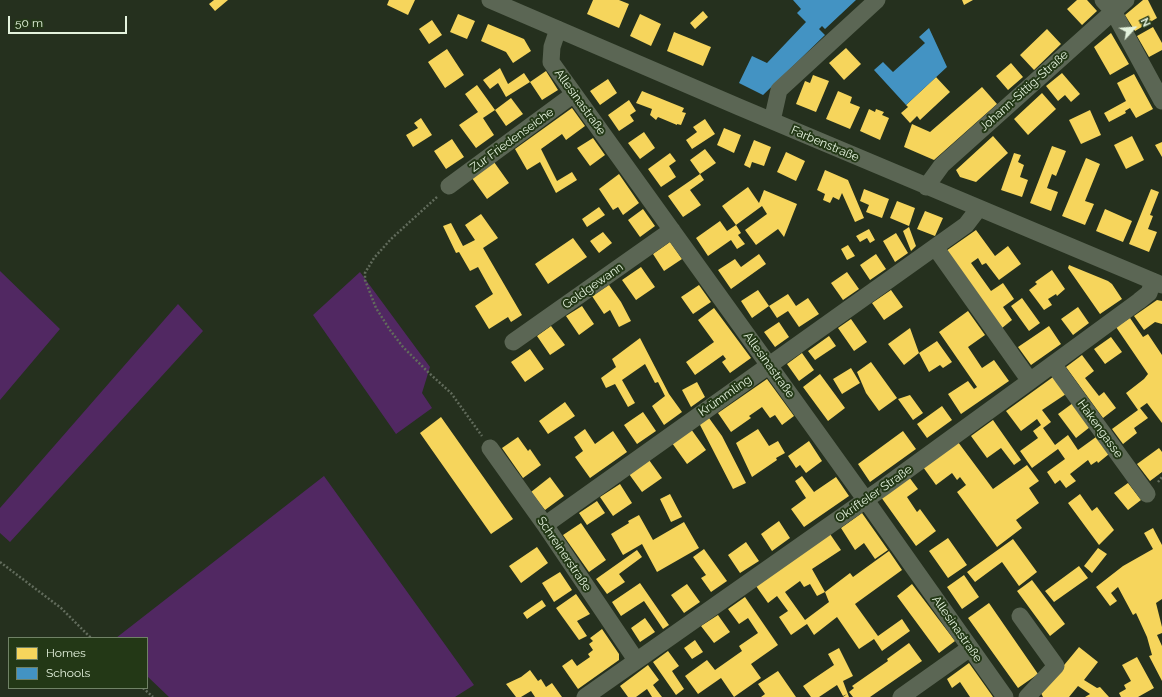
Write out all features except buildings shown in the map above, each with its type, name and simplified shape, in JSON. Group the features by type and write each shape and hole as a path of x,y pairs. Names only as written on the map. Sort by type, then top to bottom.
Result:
{"street":[{"name":"Farbenstraße","path":"490,0 772,121 1157,283"},
{"path":"772,121 779,90 877,0"},
{"name":"Johann-Sittig-Straße","path":"926,186 942,165 1108,6 1126,0"},
{"path":"1108,6 1162,101"},
{"name":"Allesinastraße","path":"558,29 552,47 551,62 866,499 1005,697"},
{"name":"Zur Friedenseiche","path":"449,186 574,94"},
{"name":"Krümmling","path":"545,525 936,247 966,225 979,208"},
{"name":"Goldgewann","path":"514,342 672,230"},
{"path":"936,247 1030,381"},
{"name":"Okrifteler Straße","path":"585,697 866,499 1030,381 1144,297 1157,283"},
{"name":"Hakengasse","path":"1053,364 1147,494"},
{"name":"Schreinerstraße","path":"490,448 545,525 636,660"},
{"path":"1020,616 1056,666 1028,697"},
{"path":"901,697 970,648"}],"path":[{"path":"449,186 391,238 374,258 365,272 365,280 376,308 390,330 403,347 451,393 490,448"},
{"path":"0,562 61,608 90,637"},
{"path":"144,689 153,697"}],"shaded area":[{"path":"0,271 60,329 0,400"},
{"path":"360,272 430,367 422,393 432,408 396,434 313,315"},
{"path":"178,304 203,331 10,542 0,533 0,508"},
{"path":"324,476 474,685 455,697 169,697 148,677 148,637 117,637"}]}
